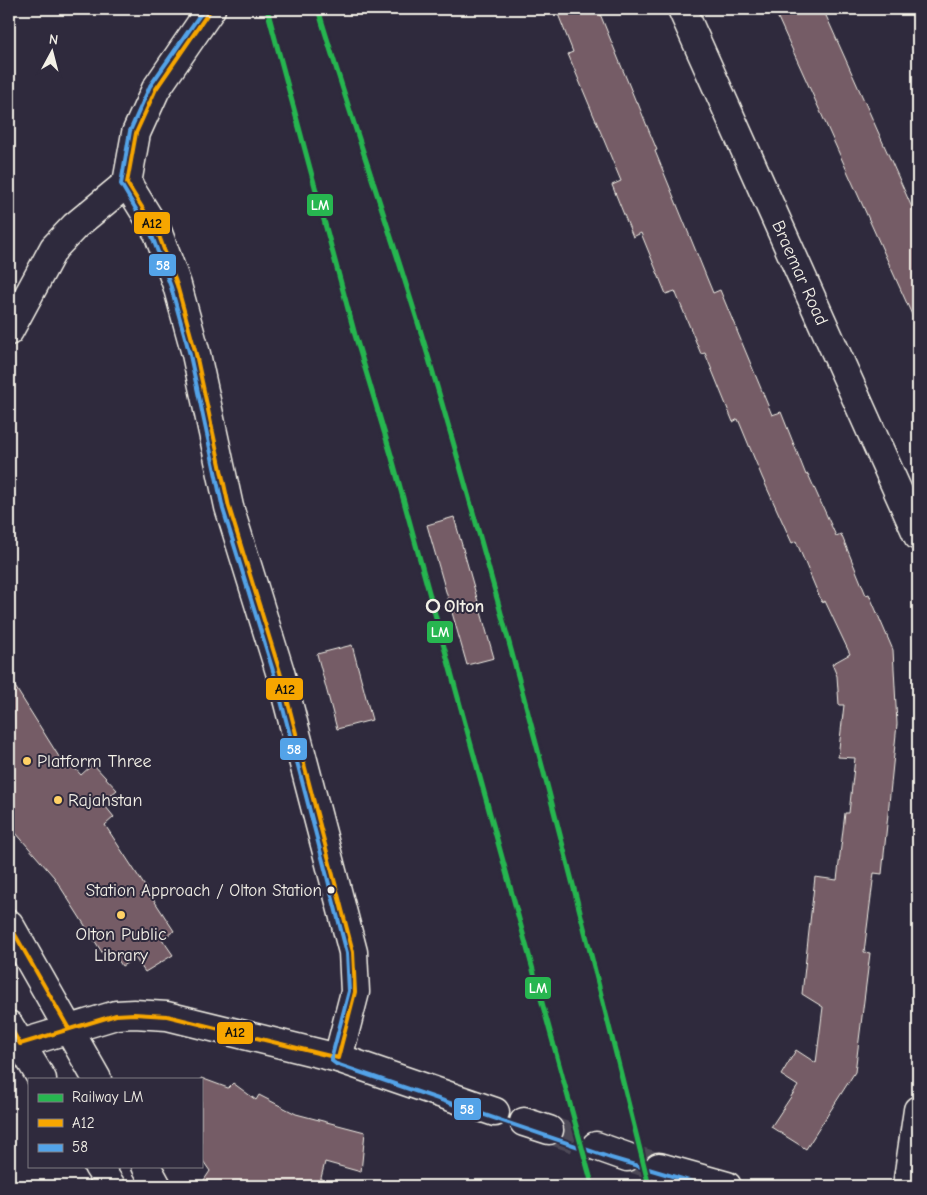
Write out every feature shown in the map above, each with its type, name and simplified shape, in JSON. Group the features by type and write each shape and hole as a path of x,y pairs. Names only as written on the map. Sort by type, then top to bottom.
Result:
{"main road":[{"path":"9,331 54,248 75,226 127,183 136,133 156,89 212,9"},
{"name":"Braemar Road","path":"682,9 918,536"},
{"path":"127,183 158,233 178,285 196,354 229,507 280,672 353,952 355,992 338,1058"},
{"path":"9,924 96,1078"},
{"path":"41,1078 13,1040 69,1029 116,1015 167,1016 338,1058 495,1112"},
{"path":"907,1186 918,1110"},
{"path":"596,1146 627,1156"},
{"path":"659,1167 727,1186"},
{"path":"99,1168 111,1186"},
{"path":"147,1168 157,1186"}],"building":[{"path":"556,9 598,9 657,150 655,151 713,293 720,290 772,415 781,412 806,475 808,474 836,536 841,534 866,595 869,594 893,650 897,724 882,874 874,873 864,952 870,953 855,1072 806,1149 771,1127 798,1086 781,1075 796,1050 816,1063 823,1007 802,994 815,877 837,880 845,813 849,813 855,758 838,757 844,705 839,705 837,676 832,664 850,654 825,601 822,603 796,541 792,543 738,419 733,422 705,353 701,354 675,291 666,294 641,233 633,237 612,185 621,181 568,54 573,52"},
{"path":"774,9 823,9 918,221 918,328"},
{"path":"454,517 494,658 467,665 427,525"},
{"path":"352,645 372,720 337,729 317,654"},
{"path":"9,677 66,768 71,764 81,775 93,764 117,790 102,802 114,817 105,825 174,931 162,939 173,955 145,972 135,958 122,966 113,952 105,957 54,877 9,825"},
{"path":"202,1078 228,1088 233,1083 256,1100 259,1095 296,1114 365,1132 361,1172 325,1162 319,1186 200,1186 210,1171 202,1159"}],"tunnel":[{"path":"549,1130 596,1146"},
{"path":"627,1157 659,1167"}],"rail line":[{"name":"LM","path":"267,9 355,335 392,458 592,1184"},
{"name":"LM","path":"318,9 418,321 461,468 598,981 649,1186"}],"transit line":[{"name":"58","path":"204,9 150,86 130,131 121,184 152,236 171,287 190,355 223,509 274,674 347,953 349,991 332,1061 336,1064 611,1158 706,1186"},
{"name":"A12","path":"9,1025 20,1044 116,1015 167,1016 338,1058 355,992 353,952 280,672 229,507 196,354 177,285 158,233 127,183 136,133 156,89 211,9"},
{"name":"A12","path":"9,924 69,1029"}],"place":[{"name":"Olton","path":"433,606"},
{"name":"Platform Three","path":"27,761"},
{"name":"Rajahstan","path":"58,800"},
{"name":"Station Approach / Olton Station","path":"331,890"},
{"name":"Olton Public Library","path":"121,915"}]}
